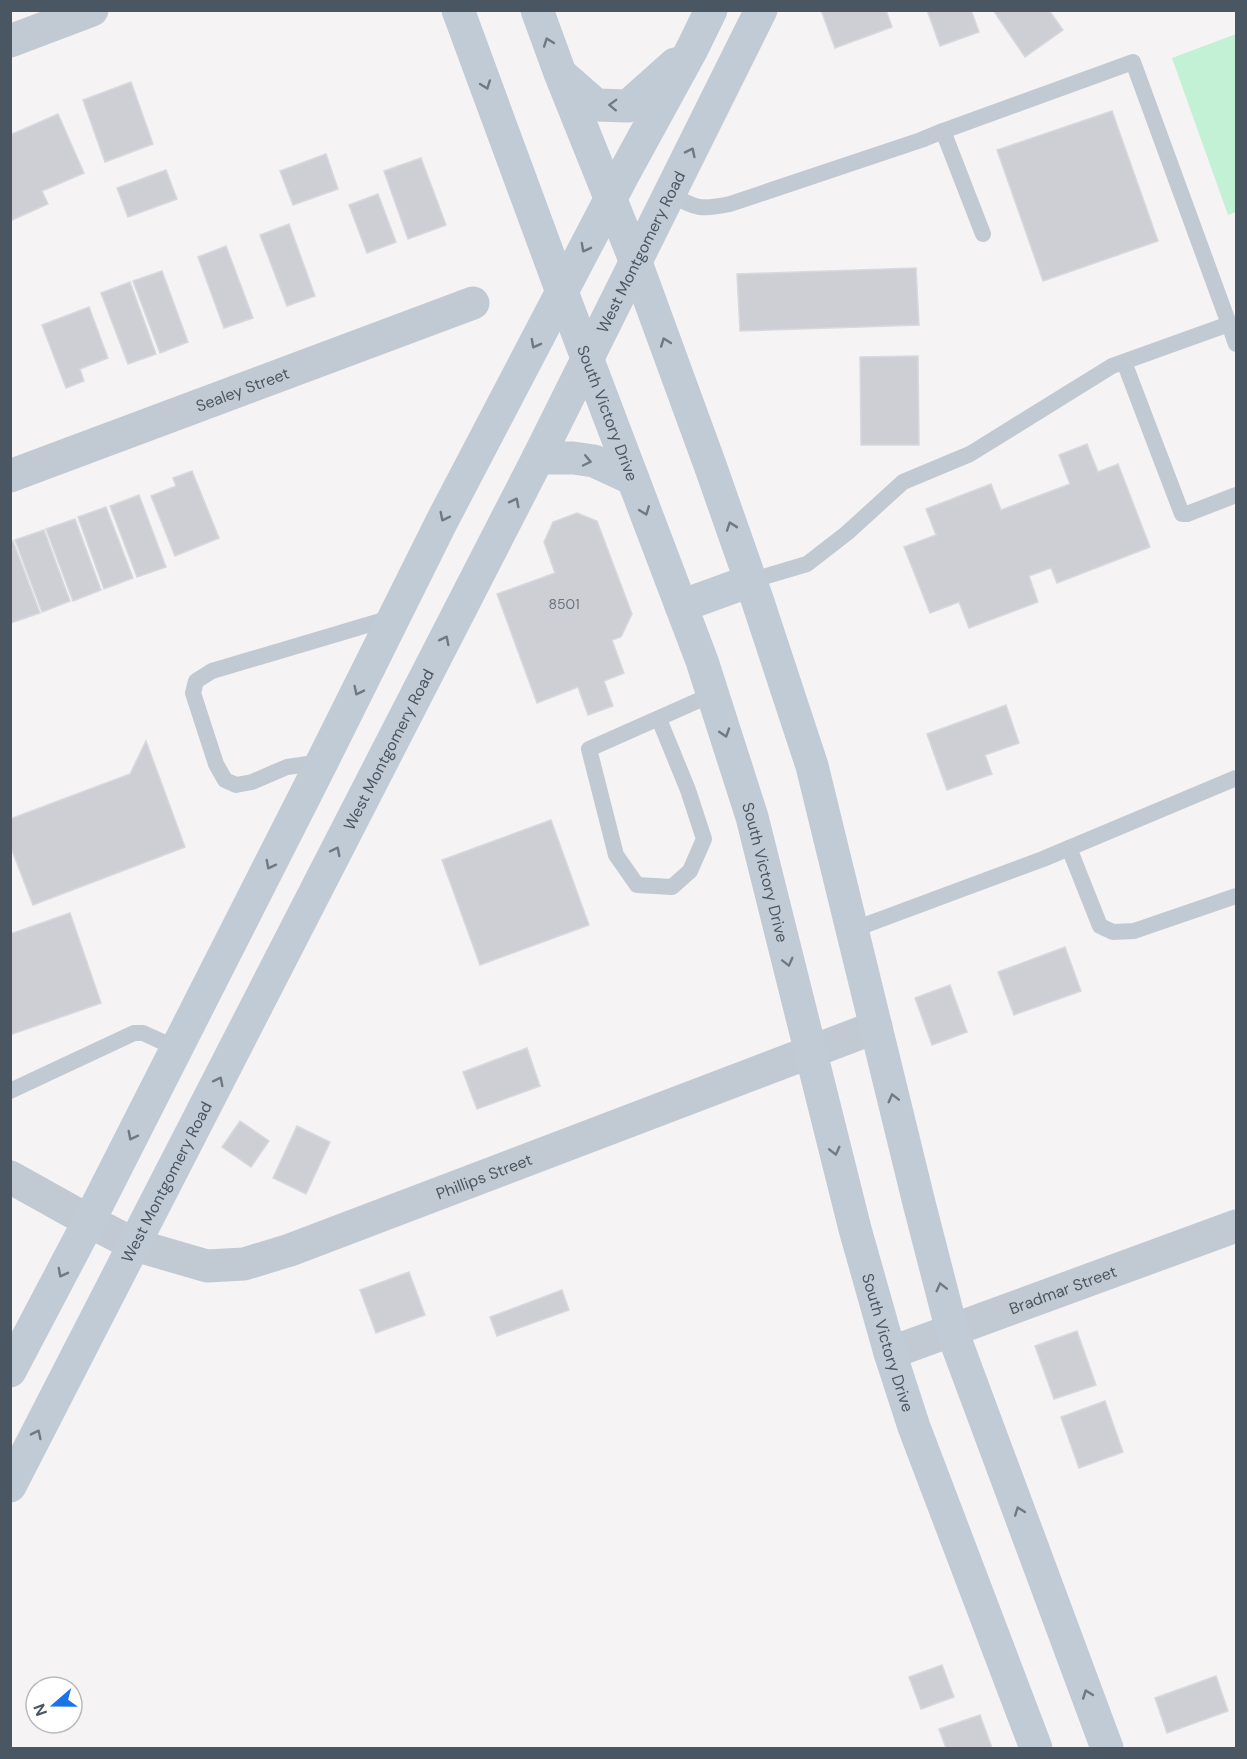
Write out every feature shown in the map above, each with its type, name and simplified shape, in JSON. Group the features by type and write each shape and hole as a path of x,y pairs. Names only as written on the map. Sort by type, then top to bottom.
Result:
{"main road":[{"name":"South Victory Drive","path":"458,10 713,694 752,817 855,1228 890,1353 914,1427 1036,1749"},
{"path":"537,10 635,260 750,581 812,766 952,1331 1107,1749"},
{"path":"10,1371 89,1221 448,510 711,10"},
{"name":"West Montgomery Road","path":"10,1486 538,458 761,10"},
{"path":"560,73 596,105 628,106 692,49"},
{"path":"538,458 573,458 594,461 633,479"},
{"path":"681,606 750,581"},
{"path":"322,762 366,792"}],"street":[{"path":"10,41 92,10"},
{"name":"Sealey Street","path":"10,476 473,303"},
{"name":"Phillips Street","path":"10,1177 135,1245 207,1266 244,1264 290,1250 876,1027"},
{"name":"Bradmar Street","path":"890,1353 1236,1226"}],"lane":[{"path":"670,194 693,207 707,209 730,204 943,132 1133,62 1236,344"},
{"path":"943,132 983,234"},
{"path":"750,581 807,564 848,533 903,482 970,454 1112,366 1229,324"},
{"path":"1124,362 1182,514 1236,495"},
{"path":"322,762 287,767 252,782 236,785 225,780 216,764 193,693 196,681 212,671 395,616"},
{"path":"658,718 688,790 704,839 690,871 672,886 637,885 616,855 589,749 658,718 713,694"},
{"path":"852,930 1069,848 1236,778"},
{"path":"1069,848 1100,926 1113,932 1134,931 1236,896"},
{"path":"10,1091 134,1033 143,1033 176,1048"}],"green space":[{"path":"1236,34 1236,212 1228,215 1172,58"}],"building":[{"path":"821,10 886,10 892,27 835,48"},
{"path":"927,10 971,10 979,32 940,46"},
{"path":"993,10 1049,10 1063,30 1025,57"},
{"path":"131,82 153,144 105,162 83,100"},
{"path":"1112,111 1158,241 1043,281 997,150"},
{"path":"58,114 84,173 42,191 48,204 10,221 10,135"},
{"path":"326,154 338,189 293,205 280,171"},
{"path":"421,158 446,225 408,239 384,171"},
{"path":"166,170 177,199 128,217 117,188"},
{"path":"378,194 396,242 367,253 349,205"},
{"path":"289,224 315,296 287,306 260,235"},
{"path":"226,246 253,318 224,328 198,257"},
{"path":"916,268 919,325 740,331 737,274"},
{"path":"162,271 188,342 160,353 133,281"},
{"path":"130,282 156,354 128,364 101,293"},
{"path":"89,307 108,358 80,369 84,381 66,388 42,325"},
{"path":"918,356 919,445 861,445 860,357"},
{"path":"1087,444 1098,472 1118,464 1150,547 1057,583 1051,568 1029,576 1038,602 969,628 959,602 930,613 904,547 936,535 926,509 991,484 1001,510 1070,484 1059,455"},
{"path":"192,471 219,538 175,556 151,496 176,486 173,478"},
{"path":"139,495 166,567 137,577 110,506"},
{"path":"106,507 133,578 104,589 78,517"},
{"path":"577,513 597,521 632,614 621,637 612,640 624,673 604,681 613,706 588,715 578,687 537,703 497,594 555,573 544,542 553,522"},
{"path":"75,519 101,590 73,601 46,529"},
{"path":"44,530 70,601 42,612 15,540"},
{"path":"13,541 40,613 11,623 10,542"},
{"path":"1006,705 1019,743 985,755 992,774 947,790 927,734"},
{"path":"146,741 185,847 33,905 10,845 10,819 130,774"},
{"path":"551,820 589,925 480,965 442,860"},
{"path":"70,913 101,1003 10,1035 10,934"},
{"path":"1065,947 1081,991 1014,1015 998,972"},
{"path":"950,985 967,1032 932,1045 915,998"},
{"path":"527,1048 540,1086 477,1109 463,1072"},
{"path":"240,1121 269,1141 251,1167 222,1147"},
{"path":"297,1126 330,1142 306,1194 273,1178"},
{"path":"409,1272 425,1315 376,1333 360,1290"},
{"path":"562,1290 569,1310 497,1336 490,1317"},
{"path":"1077,1331 1096,1385 1054,1399 1035,1346"},
{"path":"1105,1401 1123,1452 1079,1468 1061,1417"},
{"path":"942,1665 954,1697 921,1709 909,1677"},
{"path":"1216,1676 1228,1711 1167,1733 1155,1698"},
{"path":"980,1715 992,1748 946,1748 939,1729"}]}
